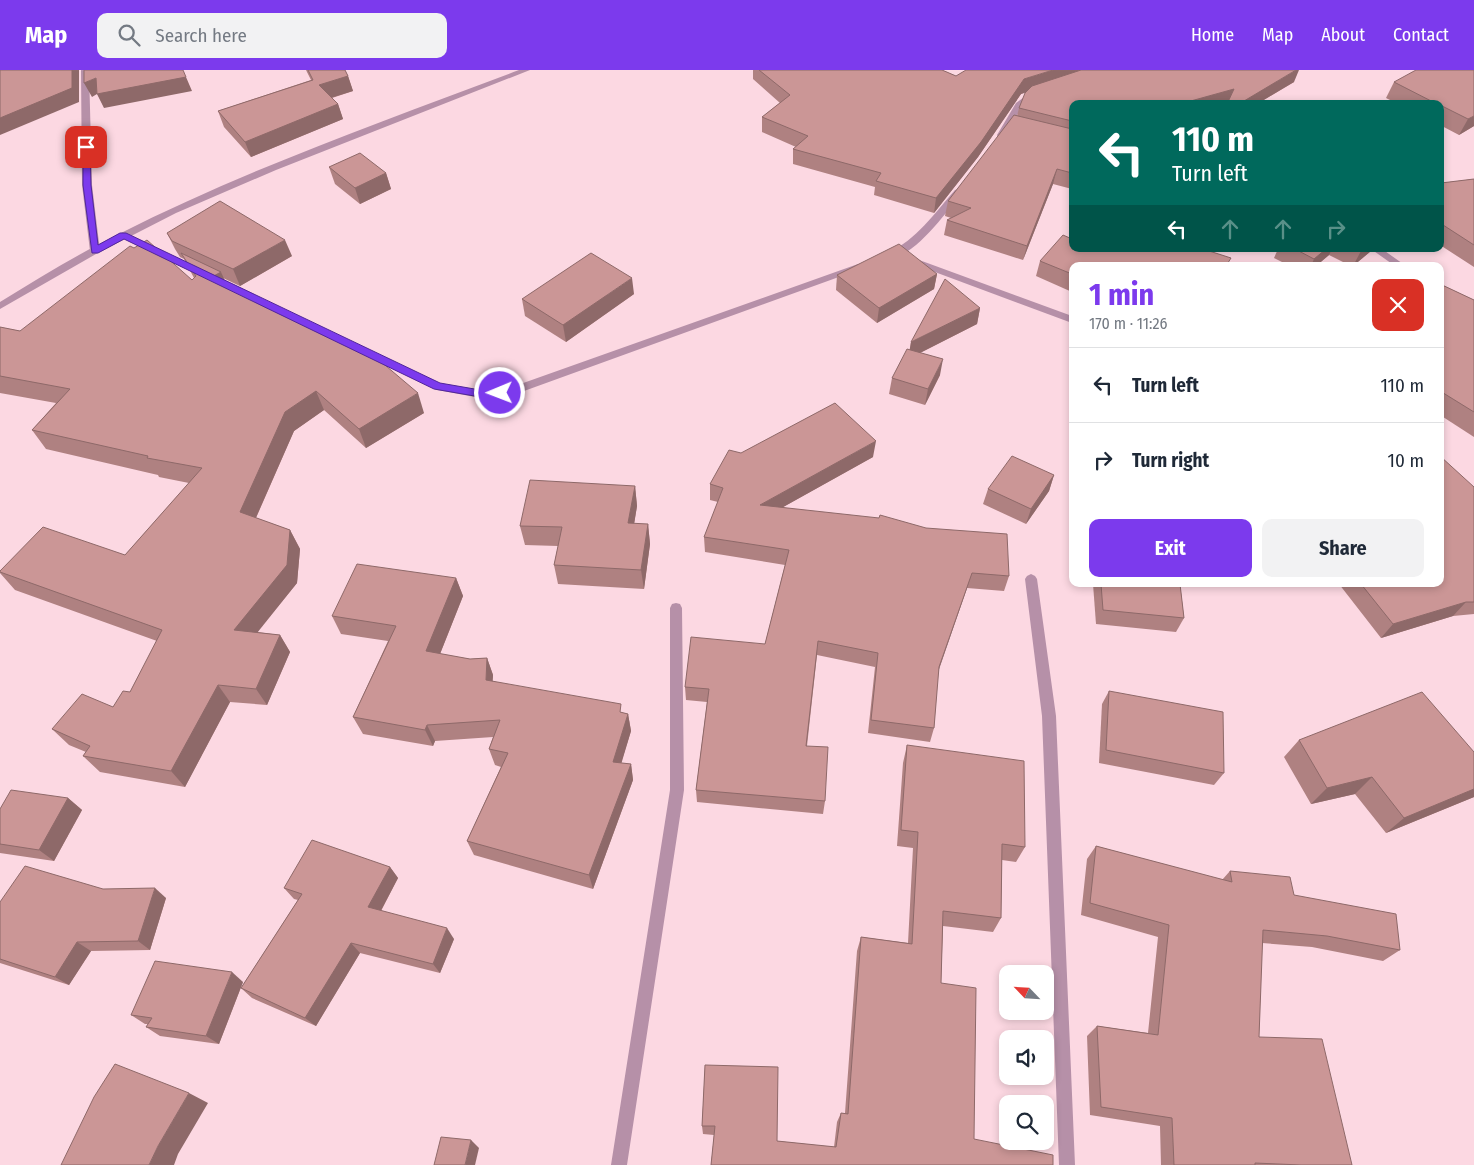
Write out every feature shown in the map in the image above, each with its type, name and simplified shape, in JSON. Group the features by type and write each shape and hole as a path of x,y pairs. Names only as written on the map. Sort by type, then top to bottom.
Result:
{"street":[{"path":"85,70 87,185 95,251"},
{"path":"0,306 123,235 189,204 302,156 526,70"},
{"path":"998,140 1013,126 1016,106 1025,97 1043,90"},
{"path":"348,343 437,386 486,395 513,391 896,253 906,248 919,237 966,183"},
{"path":"123,235 267,304"},
{"path":"1380,252 1395,262"},
{"path":"896,253 1069,319"},
{"path":"1031,578 1049,716 1067,1165"},
{"path":"620,1165 676,790 676,608"}],"building":[{"path":"0,70 72,70 72,88 0,118"},
{"path":"84,70 183,70 186,77 97,94 96,78 84,83"},
{"path":"308,70 345,70 348,76 319,85 338,104 245,142 218,111 313,80"},
{"path":"759,70 942,70 956,76 966,70 1053,70 1024,79 981,142 936,198 876,181 881,173 793,149 808,136 762,117 790,95"},
{"path":"1081,70 1296,70 1246,100 1229,100 1234,89 1194,100 1069,100 1069,120 1019,108 1025,93 1032,86"},
{"path":"1416,70 1474,70 1474,116 1468,119 1444,107 1444,100 1429,100 1394,82"},
{"path":"1014,115 1069,128 1069,172 1057,169 1027,246 947,220 971,208 948,201"},
{"path":"360,153 386,173 355,188 329,167"},
{"path":"1474,179 1474,245 1444,226 1444,183"},
{"path":"220,201 285,240 233,269 172,241 167,233"},
{"path":"1063,235 1069,238 1069,252 1212,252 1231,258 1228,262 1069,262 1069,273 1040,261"},
{"path":"147,240 192,280 196,276 181,253 221,272 210,278 366,349 418,393 359,429 316,391 285,412 240,512 290,530 287,565 234,630 280,635 256,689 218,685 171,771 83,756 90,746 52,729 82,694 113,707 123,691 130,692 162,630 0,572 43,527 125,555 202,468 147,458 148,456 32,430 70,389 0,376 0,327 20,331 130,246 134,248"},
{"path":"899,244 937,274 879,308 837,275"},
{"path":"1301,252 1322,252 1314,259"},
{"path":"591,253 632,278 563,325 522,299"},
{"path":"945,279 980,308 911,342"},
{"path":"1444,286 1474,300 1474,412 1444,393"},
{"path":"907,349 943,359 928,389 892,378"},
{"path":"835,403 876,441 760,505 879,518 880,515 926,528 1007,534 1009,576 972,573 939,667 934,728 871,720 878,653 818,641 806,746 828,747 825,801 696,790 709,689 685,687 691,637 765,644 789,550 704,537 723,488 710,484 729,450 741,453"},
{"path":"1012,456 1054,475 1031,509 988,489"},
{"path":"1444,460 1474,487 1474,602 1466,602 1393,624 1363,587 1444,587"},
{"path":"530,480 635,486 628,523 648,524 641,570 554,565 562,527 520,526"},
{"path":"357,564 456,578 426,651 470,659 487,658 486,680 621,704 620,712 628,714 613,762 631,764 589,875 467,841 508,753 489,749 500,720 427,725 425,730 353,717 396,626 332,616"},
{"path":"1101,587 1180,587 1184,618 1103,610"},
{"path":"1109,691 1223,712 1224,773 1106,750"},
{"path":"1422,692 1474,752 1474,789 1404,818 1372,777 1327,788 1299,740"},
{"path":"907,745 1024,761 1025,847 1002,844 1001,918 943,911 941,983 976,988 974,1139 999,1144 999,1150 1028,1150 1053,1155 1053,1165 711,1165 715,1126 702,1126 705,1065 778,1067 777,1141 836,1147 841,1113 848,1114 861,937 912,944 918,832 901,830"},
{"path":"11,790 68,798 39,850 0,844 0,809"},
{"path":"312,840 390,867 368,907 447,928 433,964 351,943 305,1018 241,988 302,894 284,888"},
{"path":"1096,846 1232,882 1230,871 1290,877 1294,895 1396,914 1400,950 1327,936 1263,930 1259,1037 1322,1039 1352,1165 1255,1163 1255,1165 1174,1165 1172,1118 1101,1107 1097,1026 1158,1035 1169,925 1090,903"},
{"path":"25,866 103,889 155,888 138,941 77,942 55,977 0,959 0,902"},
{"path":"155,961 232,972 206,1036 146,1027 152,1018 131,1015"},
{"path":"115,1064 189,1093 149,1165 61,1165 94,1097"},
{"path":"441,1137 471,1140 465,1165 434,1165"}],"route":[{"path":"86,147 87,185 95,251 123,235 437,386 486,395 500,393"}]}
